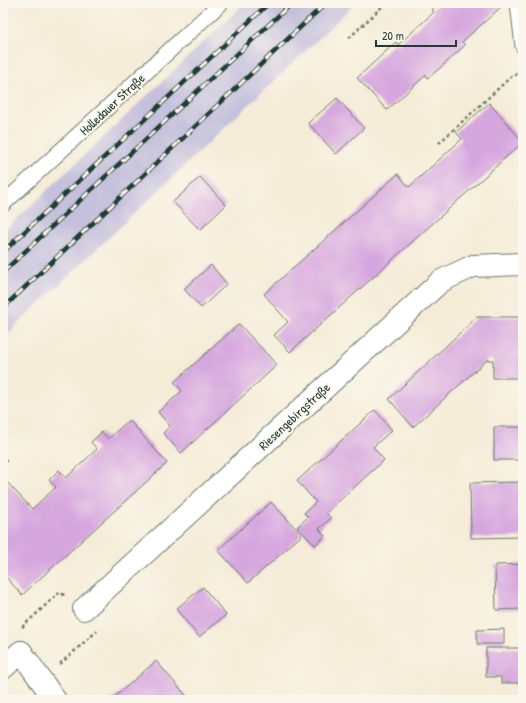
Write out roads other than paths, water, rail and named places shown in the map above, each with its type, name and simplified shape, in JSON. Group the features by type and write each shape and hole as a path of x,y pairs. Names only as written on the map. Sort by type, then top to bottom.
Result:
{"street":[{"name":"Riesengebirgstraße","path":"84,609 441,281 473,266 523,264"},
{"path":"3,668 21,652 55,700"}],"lane":[{"name":"Holledauer Straße","path":"3,204 220,3"},
{"path":"518,3 523,46"}],"railway":[{"path":"3,252 269,3"},
{"path":"3,272 292,3"},
{"path":"3,308 326,3"}]}
